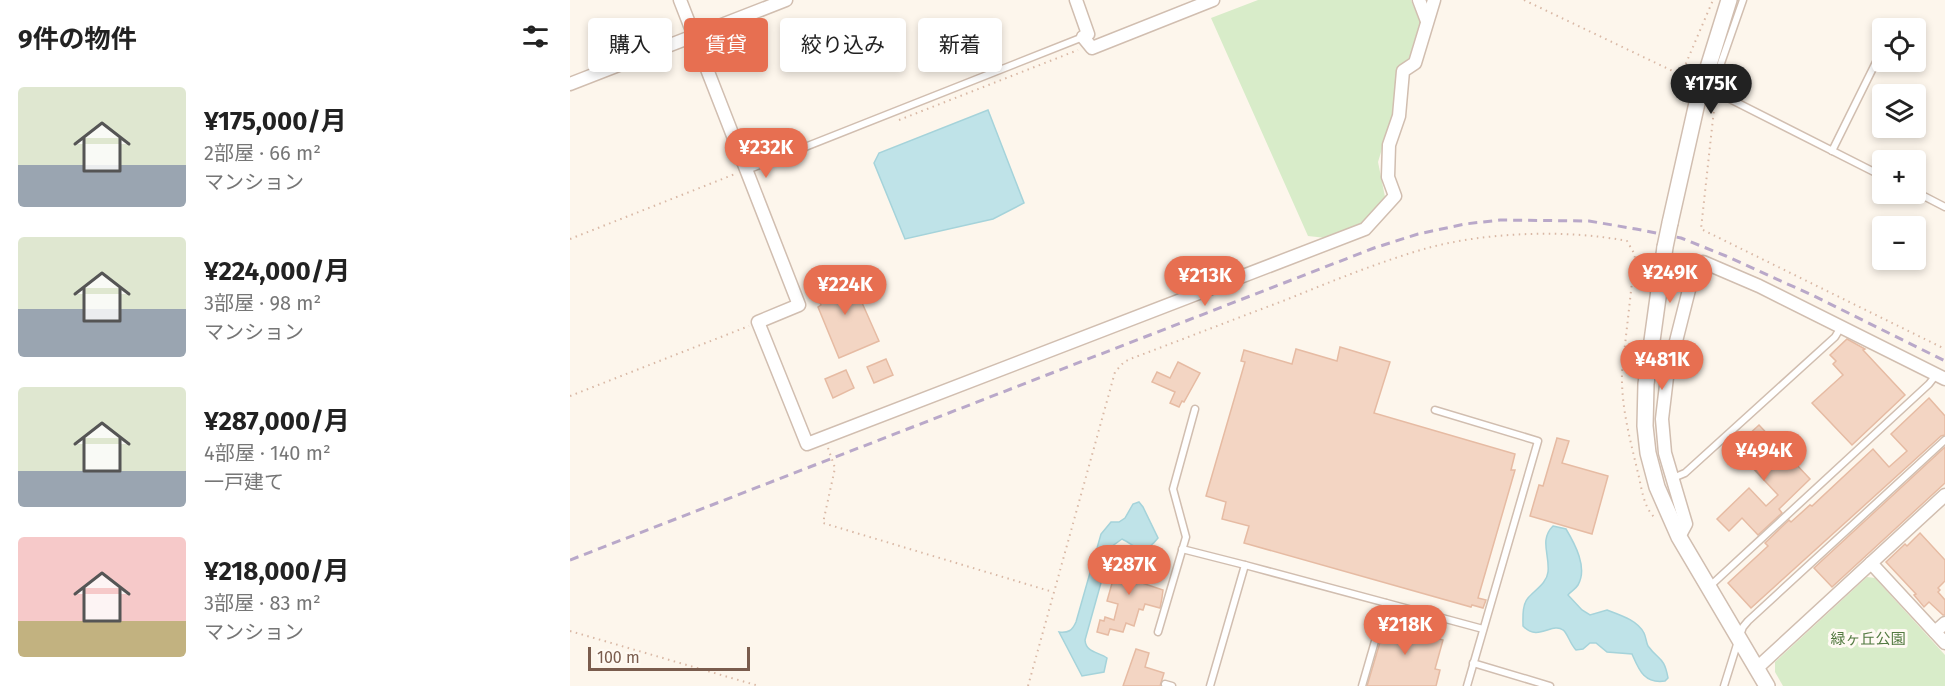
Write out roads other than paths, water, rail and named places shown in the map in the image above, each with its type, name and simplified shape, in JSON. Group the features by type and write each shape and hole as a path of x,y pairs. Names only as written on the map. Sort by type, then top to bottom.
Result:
{"street":[{"path":"680,0 687,18"},
{"path":"740,18 786,0"},
{"path":"1076,0 1088,34 1086,41 1092,48 1213,0"},
{"path":"1419,0 1427,21"},
{"path":"708,72 799,305 758,322 807,444 1365,229 1395,196 1388,177 1389,146 1399,116 1403,71 1414,63 1434,0"},
{"path":"1729,0 1699,94 1665,247 1646,384 1645,426 1648,453 1657,487 1679,537 1767,686"},
{"path":"570,84 684,40"},
{"path":"1679,537 1686,524 1672,479 1662,419 1676,344 1695,266 1698,264 1703,262 1759,286 1941,377"},
{"path":"1757,668 1945,495"},
{"path":"1870,563 1945,643"},
{"path":"1935,632 1945,623"}],"lane":[{"path":"1743,0 1720,66 1716,92 1872,171"},
{"path":"746,170 1086,41"},
{"path":"1832,151 1872,72"},
{"path":"1926,197 1945,207"},
{"path":"1672,479 1685,473 1835,337 1841,327"},
{"path":"1709,587 1929,384 1941,377"},
{"path":"1158,632 1186,537 1173,489 1195,409"},
{"path":"1435,410 1538,441 1467,686"},
{"path":"1724,686 1743,627 1748,621 1945,440"},
{"path":"1182,549 1483,629"},
{"path":"1210,686 1245,565"},
{"path":"1362,686 1386,603"},
{"path":"1473,663 1550,686"}],"water":[{"path":"988,110 1024,203 993,219 905,239 874,163 879,153"},
{"path":"1139,502 1158,538 1144,550 1122,539 1111,547 1085,640 1090,650 1107,658 1104,672 1082,676 1059,632 1069,631 1076,622 1101,534 1111,522 1119,522 1125,518 1133,504"},
{"path":"1553,526 1566,529 1581,564 1581,578 1576,588 1568,595 1590,615 1607,610 1628,618 1641,628 1648,646 1665,666 1668,678 1665,681 1652,680 1643,675 1632,654 1607,652 1596,643 1590,643 1583,649 1576,650 1566,633 1559,628 1534,632 1523,626 1526,601 1547,576 1546,542"}],"railway":[{"path":"570,560 1374,248 1418,234 1465,224 1500,220 1589,221 1681,238 1814,296 1945,361"}],"park label":[{"name":"緑ヶ丘公園","path":"1868,639"}]}
